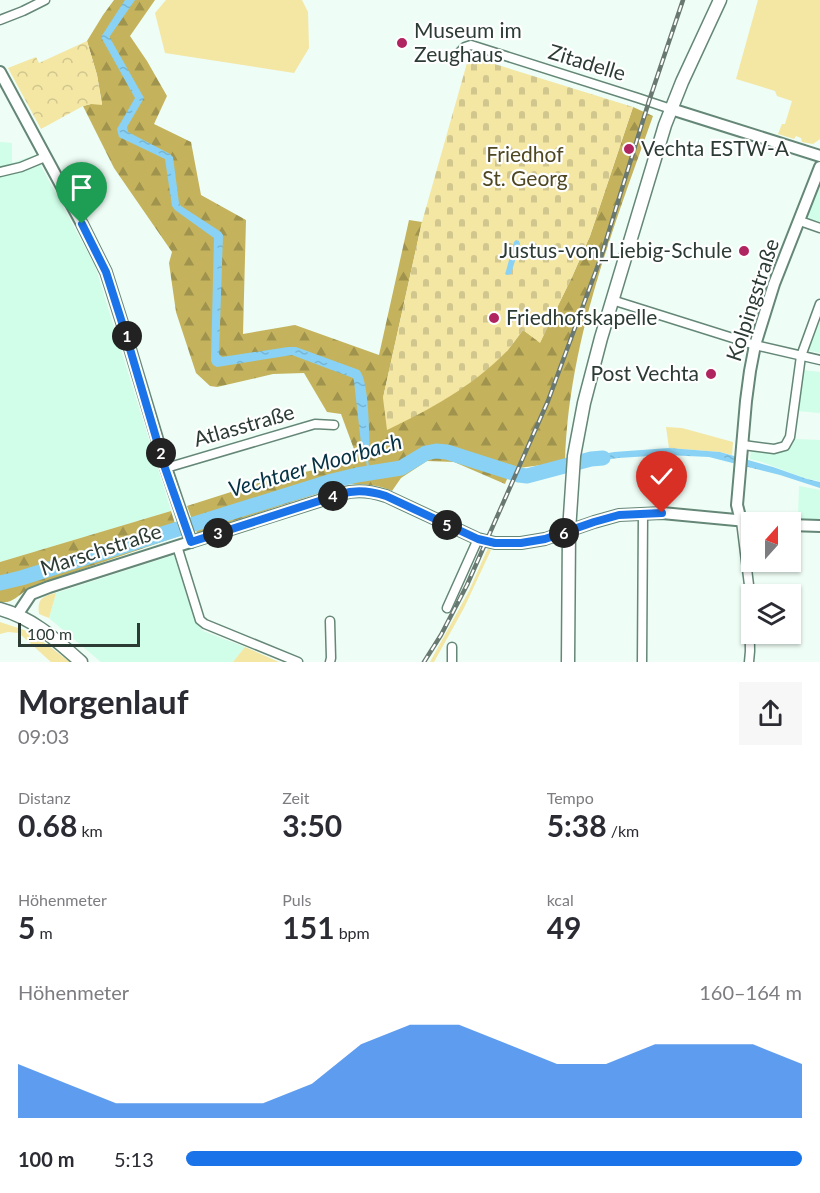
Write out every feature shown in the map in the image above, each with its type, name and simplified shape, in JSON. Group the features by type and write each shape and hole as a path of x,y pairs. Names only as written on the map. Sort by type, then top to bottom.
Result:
{"main road":[{"path":"568,662 569,531 574,456 586,395 632,231 671,109 720,0"},
{"path":"0,609 25,618 81,662"}],"street":[{"path":"0,20 45,0"},
{"name":"Zitadelle","path":"460,52 471,45 671,109"},
{"path":"0,72 106,272 165,468 190,539"},
{"path":"671,109 820,156"},
{"path":"0,172 21,167 45,157"},
{"name":"Kolpingstraße","path":"741,521 737,506 746,401 755,345 774,284 820,167"},
{"path":"800,221 820,228"},
{"path":"612,300 755,345 820,360"},
{"path":"742,449 785,447 790,437 801,356 820,304"},
{"name":"Atlasstraße","path":"165,468 315,424 334,425"},
{"name":"Marschstraße","path":"17,615 31,594 49,587 177,546 190,539 341,494 364,491 386,496 478,539 495,543 521,543 545,539 619,515 662,513 741,521"},
{"path":"642,662 643,514"},
{"path":"801,525 820,526"},
{"path":"447,608 478,539"},
{"path":"177,546 200,620 298,662"},
{"path":"747,572 749,662"},
{"path":"330,621 330,662"},
{"path":"452,647 452,662"}],"shaded area":[{"path":"0,142 12,143 12,163 35,155 95,266 171,511 0,562"},
{"path":"820,180 820,225 805,220"},
{"path":"820,311 820,353 806,350"},
{"path":"802,370 820,372 820,413 797,411"},
{"path":"793,439 820,440 820,481 807,479 750,459 752,443 777,444"},
{"path":"799,486 820,490 820,520 801,519 801,512 798,512"},
{"path":"174,555 194,619 203,631 245,647 233,662 101,662 49,618 56,593"}],"green space":[{"path":"114,0 155,0 130,36 167,96 154,124 191,142 201,195 246,220 243,334 295,325 379,355 409,220 422,222 383,398 507,351 523,330 540,342 590,236 633,107 653,116 609,242 584,329 568,417 565,462 511,469 505,484 454,462 427,461 401,478 392,491 364,484 347,484 197,533 187,506 265,481 358,460 341,414 327,412 304,373 273,374 217,387 210,386 196,373 176,312 169,263 172,252 114,168 83,106 102,104 97,75 87,41"},
{"path":"166,0 302,0 308,12 309,48 294,73 165,53 155,13"},
{"path":"758,0 820,0 820,139 813,144 802,142 801,138 796,136 794,139 778,134 782,124 785,124 792,101 777,96 775,91 736,79"},
{"path":"87,41 97,75 102,105 83,106 41,129 8,68 36,57 39,63"},
{"name":"Friedhof St. Georg","path":"469,56 633,107 590,236 540,343 523,330 506,352 479,376 419,414 387,430 383,398 422,222"},
{"path":"666,427 682,428 733,442 732,455 669,448"},
{"path":"171,511 179,536 45,582 11,601 0,602 0,562"},
{"path":"488,548 491,550 464,608 434,662 430,662 469,591"},
{"path":"56,593 49,618 39,614 42,599"},
{"path":"0,622 30,632 70,662 51,662 19,633 0,634"},
{"path":"245,647 279,662 233,662"}],"water":[{"path":"125,0 135,0 110,38 144,98 127,127 128,132 173,157 179,203 223,235 219,354 222,357 296,347 359,370 363,376 367,398 370,460 363,461 353,378 292,355 217,367 213,365 211,361 214,238 172,206 165,159 119,137 117,129 135,98 101,37"},
{"path":"516,240 520,244 511,274 507,275 505,274"},
{"path":"669,448 720,452 820,482 820,488 709,457 666,455 584,463 585,457 614,452"}],"waterway":[{"name":"Vechtaer Moorbach","path":"0,583 332,481 401,468 426,453 447,452 527,476 603,458"},
{"path":"367,460 369,473"}],"railway":[{"path":"424,662 467,585 548,401 601,257 683,0"}],"place":[{"name":"Museum im Zeughaus","path":"402,43"},
{"name":"Vechta ESTW-A","path":"629,149"},
{"name":"Justus-von_Liebig-Schule","path":"744,251"},
{"name":"Friedhofskapelle","path":"494,318"},
{"name":"Post Vechta","path":"711,374"}],"route":[{"path":"82,224 106,272 165,468 191,542 354,491 386,496 478,539 495,543 521,543 545,539 619,515 662,513"}]}
